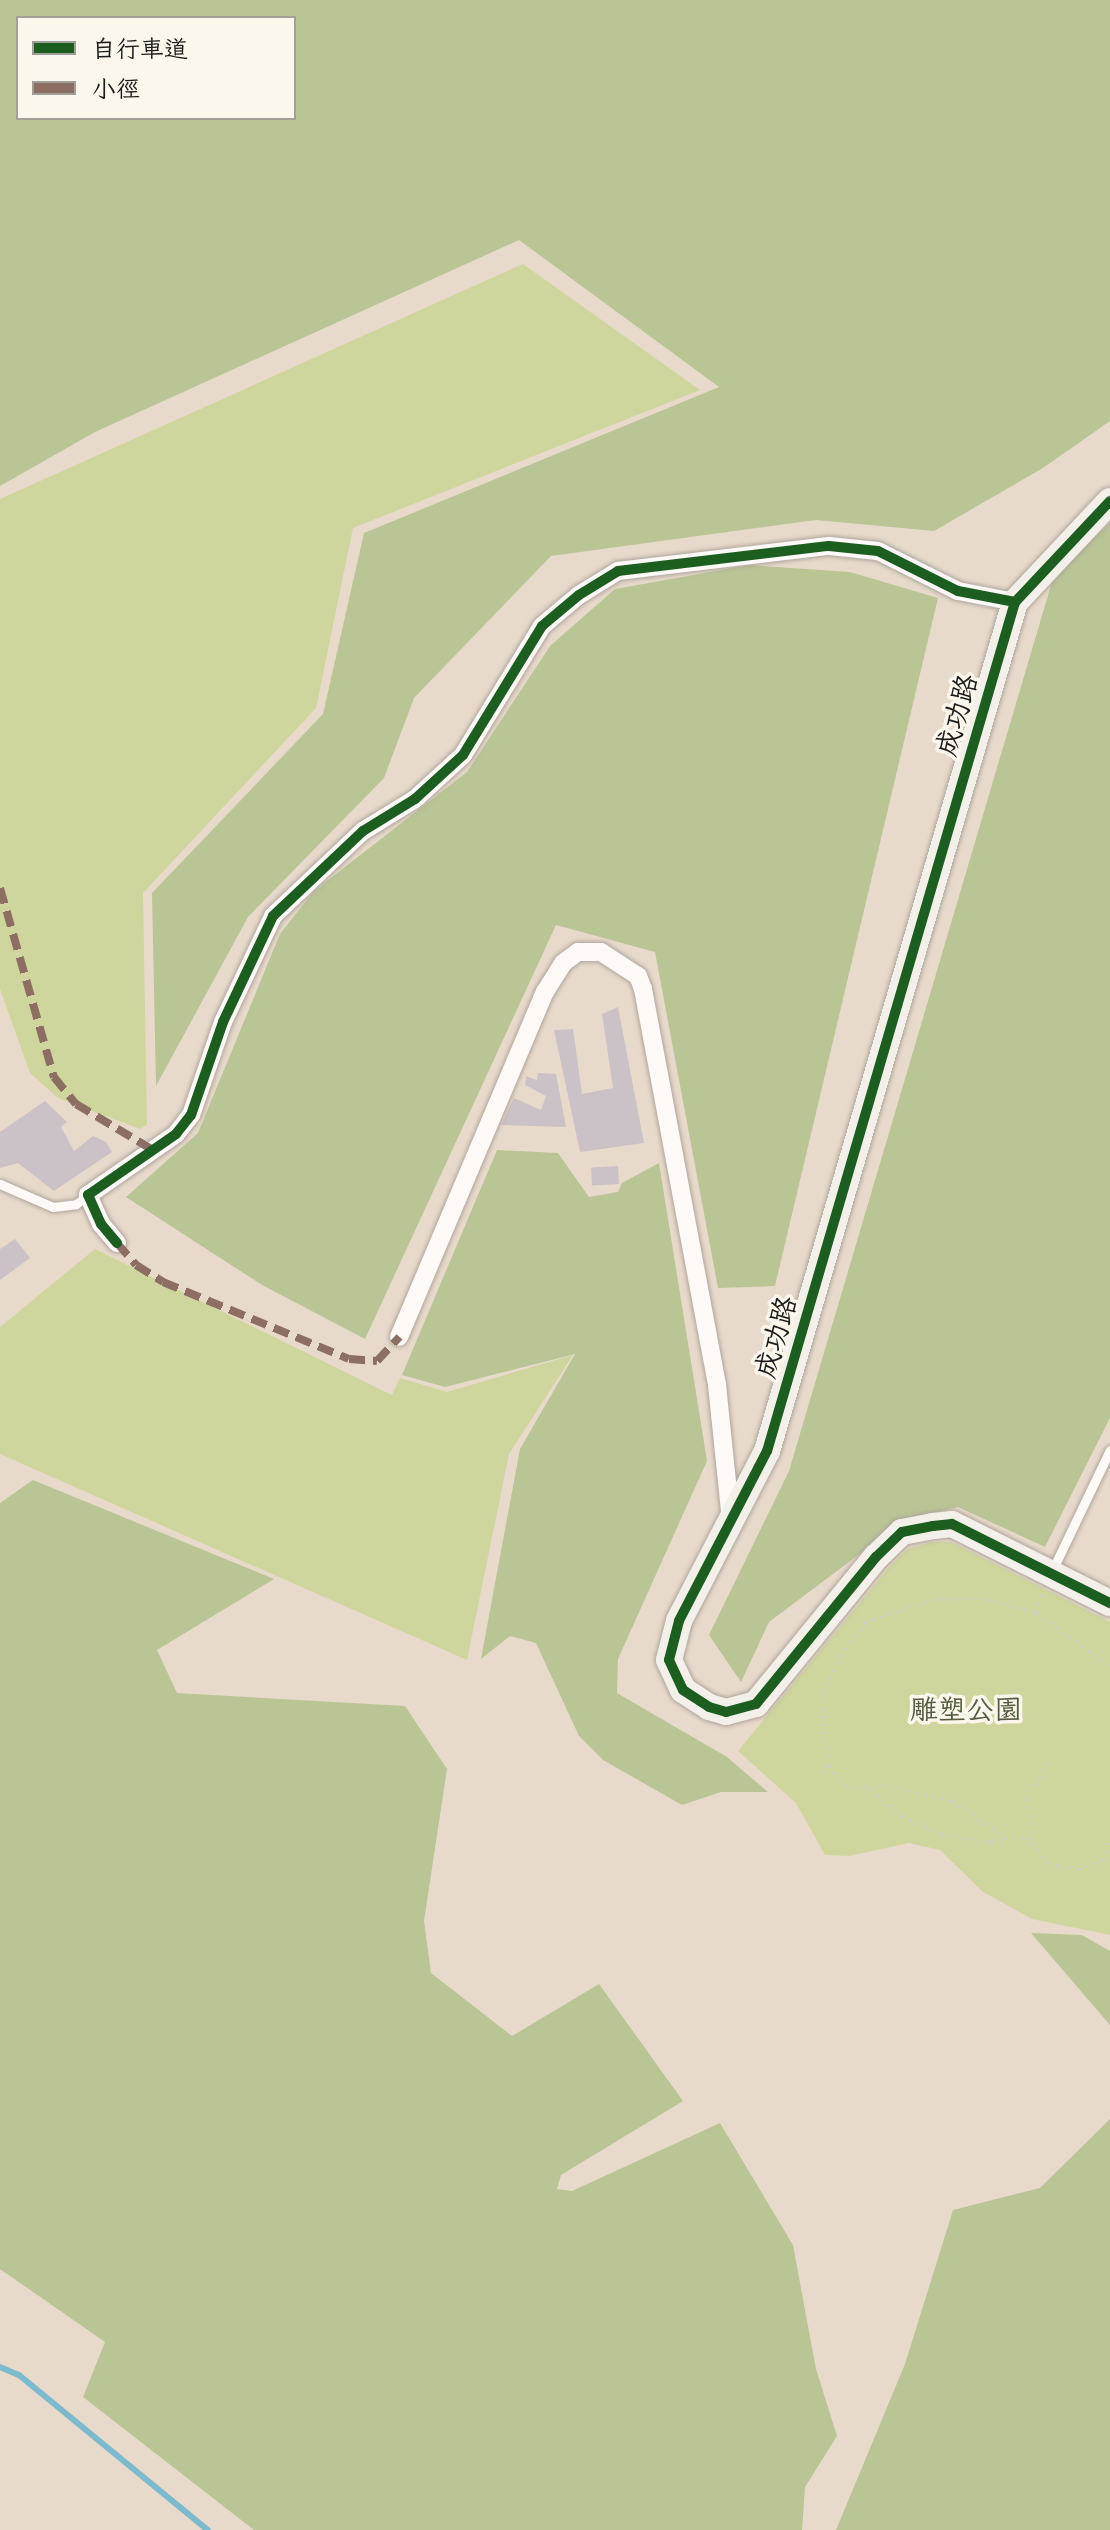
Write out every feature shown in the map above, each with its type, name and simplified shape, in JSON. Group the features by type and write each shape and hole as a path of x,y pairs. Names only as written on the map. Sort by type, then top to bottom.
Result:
{"street":[{"name":"成功路","path":"1110,501 1015,602 767,1451 732,1527 679,1621 669,1660 683,1690 726,1712 756,1704 775,1686 902,1532 952,1524 1110,1603"},
{"path":"117,1243 101,1224 88,1195 176,1134 191,1115 223,1022 273,916 353,839 415,799 463,755 542,626 579,595 618,571 829,546 878,551 958,591 1015,602"},
{"path":"399,1337 545,992 570,957 578,952 601,952 638,976 643,989 717,1385 732,1527"}],"lane":[{"path":"0,1184 53,1207 76,1204 88,1195"},
{"path":"1050,1574 1110,1450"}],"path":[{"path":"1035,1612 1050,1574"},
{"path":"1006,1838 969,1808 930,1792 887,1785 847,1789 828,1766 823,1692 841,1655 866,1622 935,1599 981,1598 1035,1612 1088,1646 1110,1666"},
{"path":"1033,1843 1026,1817 1027,1799 1050,1758"},
{"path":"821,1772 828,1766"},
{"path":"869,1788 902,1816 940,1834 991,1842 1027,1837 1048,1862 1079,1869 1104,1860 1110,1841"}],"green space":[{"path":"0,0 1110,0 1110,421 1043,468 934,531 816,520 551,556 414,698 384,778 248,917 156,1086 152,893 323,714 364,533 719,387 519,240 95,432 0,486"},
{"path":"523,264 700,390 353,528 316,708 143,893 147,1125 140,1129 58,1098 30,1073 0,989 0,499"},
{"path":"1110,523 1110,1418 1045,1547 958,1507 905,1520 769,1622 741,1682 709,1635 789,1471 1054,575"},
{"path":"749,565 850,572 938,598 775,1286 718,1288 655,952 556,925 365,1339 262,1285 126,1197 198,1133 280,934 314,891 467,772 550,646 615,589"},
{"path":"497,1150 558,1153 589,1197 618,1192 622,1183 659,1163 707,1461 618,1659 617,1693 727,1757 768,1792 721,1792 682,1805 603,1760 579,1736 536,1643 510,1636 481,1659 520,1449 575,1354 445,1387 402,1375"},
{"path":"95,1249 392,1395 400,1378 447,1392 573,1355 509,1454 467,1660 0,1454 0,1327"},
{"path":"33,1480 274,1579 157,1650 177,1693 405,1706 447,1769 424,1921 431,1973 512,2036 599,1984 683,2101 561,2175 557,2189 572,2191 720,2123 793,2245 816,2369 837,2436 805,2487 802,2530 254,2530 83,2397 105,2342 0,2269 0,1503"},
{"name":"雕塑公園","path":"932,1542 951,1542 1110,1622 1110,1935 1032,1919 983,1892 940,1850 909,1843 849,1856 825,1855 796,1803 738,1751 892,1564 908,1549"},
{"path":"1031,1933 1082,1935 1110,1951 1110,2025"},
{"path":"1110,2119 1110,2530 836,2530 905,2364 953,2210 1040,2188"}],"building":[{"path":"618,1007 644,1143 580,1152 554,1030 573,1029 582,1094 613,1088 602,1014"},
{"path":"538,1073 556,1074 566,1127 501,1125 514,1098 541,1110 546,1096 525,1085 526,1076 537,1080"},
{"path":"45,1101 67,1122 61,1127 74,1151 93,1136 106,1142 112,1152 54,1191 18,1163 0,1168 0,1132"},
{"path":"618,1166 619,1184 592,1185 591,1167"},
{"path":"15,1239 30,1258 0,1280 0,1249"}],"waterway":[{"path":"0,2367 19,2375 208,2530"}],"marked path":[{"path":"0,888 54,1077 76,1104 153,1150"},
{"path":"117,1243 136,1265 163,1282 349,1359 377,1361 399,1337"}],"cycle path":[{"path":"1110,501 1015,602 767,1451 679,1621 669,1660 683,1690 709,1707 726,1712 756,1704 876,1557 902,1532 933,1526 952,1524 1110,1603"},
{"path":"117,1243 101,1224 88,1195 176,1134 191,1115 223,1022 273,916 363,831 415,799 463,755 542,626 579,595 618,571 829,546 878,551 958,591 1015,602"}]}
